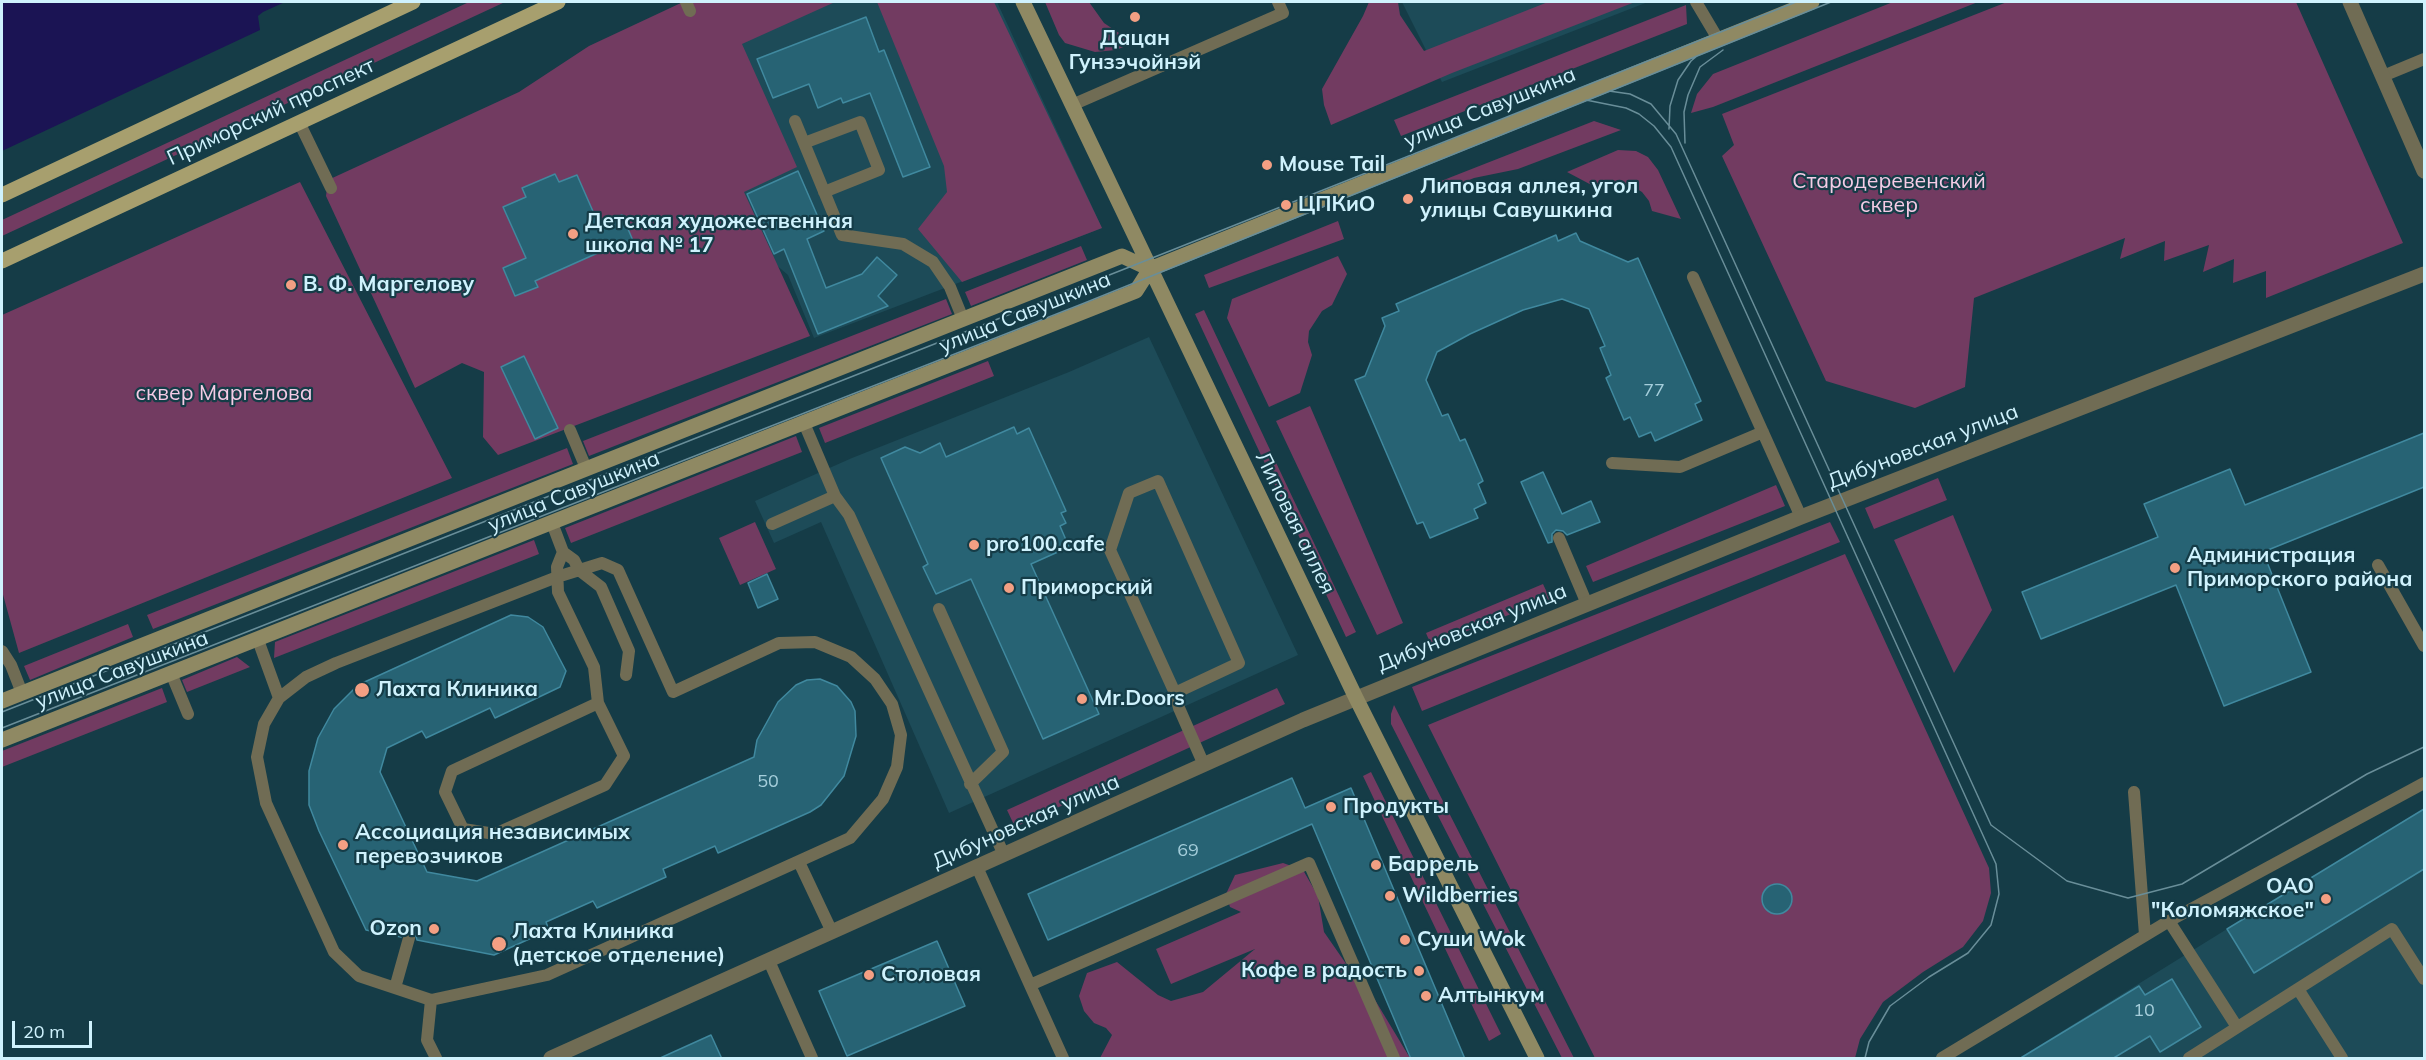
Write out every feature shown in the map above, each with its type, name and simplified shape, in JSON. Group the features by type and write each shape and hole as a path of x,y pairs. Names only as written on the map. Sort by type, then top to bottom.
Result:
{"main road":[{"name":"Приморский проспект","path":"2,195 413,2"},
{"name":"Приморский проспект","path":"2,261 558,2"},
{"name":"Липовая аллея","path":"1023,2 1356,698 1536,1058"},
{"name":"улица Савушкина","path":"2,740 1137,291 1150,268 1812,2"},
{"name":"улица Савушкина","path":"2,701 1122,256 1150,268"}],"street":[{"path":"2350,2 2424,171"},
{"name":"Дибуновская улица","path":"551,1059 1356,698 1801,517 2424,274"}],"lane":[{"path":"1072,105 1283,13 1278,2"},
{"path":"1696,2 1718,39"},
{"path":"2383,76 2424,59"},
{"path":"299,122 331,188"},
{"path":"795,122 842,235 903,244 933,262 950,287 963,319"},
{"path":"804,144 860,122 879,170 824,192"},
{"path":"1693,277 1801,517"},
{"path":"804,423 835,496 849,515 1004,855"},
{"path":"570,430 586,468"},
{"path":"1612,462 1680,467 1763,432"},
{"path":"1175,693 1239,663 1158,481 1129,493 1110,550 1175,693 1179,708 1204,765"},
{"path":"772,524 835,496"},
{"path":"552,523 563,552 574,560 579,570 601,587 629,651 626,675"},
{"path":"1559,538 1587,604"},
{"path":"563,552 557,567 558,592 594,667 598,703 624,756 605,785 495,834 463,830 445,792 452,771 598,703"},
{"path":"602,563 618,570 673,692 779,643 815,642 851,657 875,679 892,704 901,735 897,767 883,799 850,838 547,975 430,1000 359,976 334,952 266,803 257,757 264,724 279,698 306,677 336,663 557,577 602,563"},
{"path":"2378,565 2424,646"},
{"path":"939,609 1003,752 970,784"},
{"path":"258,640 279,698"},
{"path":"2,651 11,665 22,693"},
{"path":"171,673 188,714"},
{"path":"1941,1059 2169,921 2424,783"},
{"path":"2134,792 2145,935"},
{"path":"799,862 832,932"},
{"path":"1030,985 1309,863 1394,1059"},
{"path":"977,867 1063,1059"},
{"path":"2169,921 2237,1027"},
{"path":"2189,1059 2392,929 2424,979"},
{"path":"395,988 409,938"},
{"path":"769,961 812,1059"},
{"path":"2298,989 2342,1059"},
{"path":"430,1000 427,1040 436,1059"}],"shaded area":[{"path":"2,2 285,2 258,16 260,30 2,151"},
{"path":"709,2 997,2 1102,228 814,338 788,275 768,258 685,41"},
{"path":"1402,2 1648,2 1442,82"},
{"path":"1149,337 1298,655 949,813 821,522 774,543 755,501 852,458 1069,372"},
{"path":"2424,809 2424,1058 2019,1058 2227,929"}],"green space":[{"path":"469,2 505,2 2,236 2,220"},
{"path":"683,2 835,2 742,44 797,167 744,192 810,336 498,455 483,437 484,372 462,363 415,388 326,196 328,180 519,92 589,46"},
{"path":"877,2 994,2 1102,228 962,282 918,229 947,192 944,166"},
{"path":"1045,2 1089,2 1104,23 1128,39 1126,46 1116,50 1095,52 1065,43 1059,35"},
{"path":"1369,2 1398,2 1400,15 1424,51 1548,2 1635,2 1452,73 1331,125 1324,105 1322,89"},
{"path":"1893,2 1978,2 1713,107 1691,113 1697,94 1713,74"},
{"name":"Стародеревенский сквер","path":"2007,2 2296,2 2403,243 2266,298 2266,271 2233,283 2234,259 2203,272 2209,245 2164,261 2165,241 2120,259 2125,238 1974,298 1965,387 1915,408 1826,381 1722,156 1734,145 1722,114"},
{"path":"1686,5 1687,24 1401,136 1394,120"},
{"path":"1594,121 1621,130 1518,169 1474,178 1440,192 1436,183"},
{"path":"1618,150 1636,151 1648,157 1658,170 1681,219 1652,211 1649,201 1642,192 1632,186 1622,183 1599,189 1567,172"},
{"name":"сквер Маргелова","path":"300,182 452,478 19,653 2,591 2,315"},
{"path":"1338,221 1344,239 1209,288 1204,275"},
{"path":"1081,246 1087,260 971,306 965,292"},
{"path":"1338,256 1347,274 1332,305 1322,311 1309,331 1308,342 1312,355 1300,393 1269,407 1227,318 1232,299"},
{"path":"946,299 952,314 589,456 583,441"},
{"path":"1204,310 1356,632 1346,637 1195,314"},
{"path":"988,361 994,376 825,443 819,428"},
{"path":"1310,406 1403,623 1377,635 1276,421"},
{"path":"796,436 802,452 571,543 565,528"},
{"path":"567,448 573,464 153,629 147,615"},
{"path":"1938,478 1947,500 1874,529 1865,508"},
{"path":"1776,485 1785,506 1593,582 1586,566"},
{"path":"1953,515 1992,610 1954,673 1894,540"},
{"path":"755,522 776,569 740,585 719,538"},
{"path":"1830,522 1840,542 1422,711 1412,687"},
{"path":"534,540 539,554 274,658 275,642"},
{"path":"1845,554 1989,868 1991,893 1983,921 1963,947 1923,972 1883,1002 1860,1039 1855,1058 1595,1058 1428,725"},
{"path":"1543,584 1550,599 1431,645 1426,633"},
{"path":"128,624 133,637 30,680 24,666"},
{"path":"237,657 250,667 187,692 182,680"},
{"path":"162,688 167,702 2,767 2,751"},
{"path":"1277,688 1285,704 1015,827 1007,810"},
{"path":"1394,705 1574,1058 1562,1058 1391,724"},
{"path":"1371,772 1501,1034 1489,1041 1363,776"},
{"path":"1283,863 1303,870 1318,896 1324,932 1358,981 1372,995 1410,1058 1100,1058 1112,1035 1106,1028 1094,1023 1084,1011 1079,996 1087,973 1117,962 1158,995 1171,1001 1203,992 1255,949 1171,984 1156,949 1241,912 1230,907 1226,894 1235,875"}],"building":[{"path":"866,17 879,52 884,50 930,167 903,177 870,93 843,103 841,98 818,108 809,84 773,98 757,59"},
{"path":"798,171 824,231 807,239 826,288 862,274 877,257 897,275 878,296 888,306 818,334 784,249 774,254 747,194"},
{"name":"Детская художественная школа № 17","path":"555,174 559,182 577,175 599,225 622,215 634,243 612,253 609,248 535,281 538,287 515,296 503,268 526,258 503,207 526,197 522,188"},
{"path":"1576,233 1580,241 1628,262 1638,258 1701,401 1695,404 1702,420 1655,441 1651,432 1639,437 1630,417 1624,420 1606,378 1611,375 1600,348 1605,346 1589,309 1562,299 1523,310 1437,352 1426,380 1442,416 1448,414 1460,441 1465,439 1483,481 1478,484 1486,503 1474,509 1478,518 1430,538 1423,522 1417,524 1355,380 1365,376 1385,326 1382,318 1399,311 1396,304 1556,235 1558,241"},
{"path":"524,356 558,428 535,439 501,367"},
{"name":"Приморский","path":"1014,427 1017,434 1029,428 1066,511 1061,513 1066,523 1060,526 1069,547 1031,564 1099,714 1043,739 971,579 936,594 923,567 928,564 881,458 905,447 920,453 940,443 946,457"},
{"name":"Администрация Приморского района","path":"2424,433 2424,487 2263,552 2311,672 2224,706 2176,585 2041,639 2022,592 2158,537 2144,504 2230,469 2245,505"},
{"path":"1543,472 1562,514 1591,501 1600,522 1567,535 1563,531 1556,530 1552,534 1552,542 1548,543 1521,482"},
{"path":"767,574 778,599 758,608 748,583"},
{"path":"511,615 528,617 543,627 566,671 560,687 495,718 490,708 426,738 422,731 387,748 380,772 427,872 477,881 754,757 757,740 778,702 796,685 807,680 820,679 837,686 851,702 855,711 856,736 844,776 821,805 810,812 718,853 715,846 663,869 666,877 597,908 593,901 546,922 549,930 494,955 417,940 415,933 411,930 404,932 401,937 366,930 309,805 309,771 318,738 334,709 358,685"},
{"path":"1292,778 1305,808 1351,788 1465,1059 1411,1059 1312,824 1048,940 1028,894"},
{"name":"ОАО \"Коломяжское\"","path":"2424,809 2424,869 2254,973 2227,929"},
{"path":"1777,884 1783,885 1791,893 1791,905 1783,913 1777,914 1771,913 1763,905 1762,899 1763,893 1771,885"},
{"path":"937,941 965,1006 847,1056 819,991"},
{"path":"2172,979 2201,1027 2160,1052 2150,1036 2112,1059 2019,1059 2139,986 2145,995"},
{"path":"711,1035 722,1059 658,1059"}],"tram line":[{"path":"2,712 1796,2"},
{"path":"2,728 1082,304 1831,2"},
{"path":"1685,143 1684,112 1688,95 1700,67 1723,50"},
{"path":"1669,129 1670,106 1678,80 1697,56"},
{"path":"1609,91 1630,94 1651,104 1676,134 1991,825 2067,881 2128,898 2182,884 2367,774 2424,747"},
{"path":"1586,100 1626,108 1639,114 1654,126 1671,147 1996,864 1999,894 1991,925 1968,953 1929,977 1890,1006 1869,1042 1865,1058"}],"place":[{"name":"Дацан Гунзэчойнэй","path":"1135,17"},
{"name":"Mouse Tail","path":"1267,165"},
{"name":"Липовая аллея, угол улицы Савушкина","path":"1408,199"},
{"name":"ЦПКиО","path":"1286,205"},
{"name":"Детская художественная школа № 17","path":"573,234"},
{"name":"В. Ф. Маргелову","path":"291,285"},
{"name":"pro100.cafe","path":"974,545"},
{"name":"Администрация Приморского района","path":"2175,568"},
{"name":"Приморский","path":"1009,588"},
{"name":"Лахта Клиника","path":"362,690"},
{"name":"Mr.Doors","path":"1082,699"},
{"name":"Продукты","path":"1331,807"},
{"name":"Ассоциация независимых перевозчиков","path":"343,845"},
{"name":"Баррель","path":"1376,865"},
{"name":"Wildberries","path":"1390,896"},
{"name":"ОАО \"Коломяжское\"","path":"2326,899"},
{"name":"Ozon","path":"434,929"},
{"name":"Суши Wok","path":"1405,940"},
{"name":"Лахта Клиника (детское отделение)","path":"499,944"},
{"name":"Кофе в радость","path":"1419,971"},
{"name":"Столовая","path":"869,975"},
{"name":"Алтынкум","path":"1426,996"}]}
